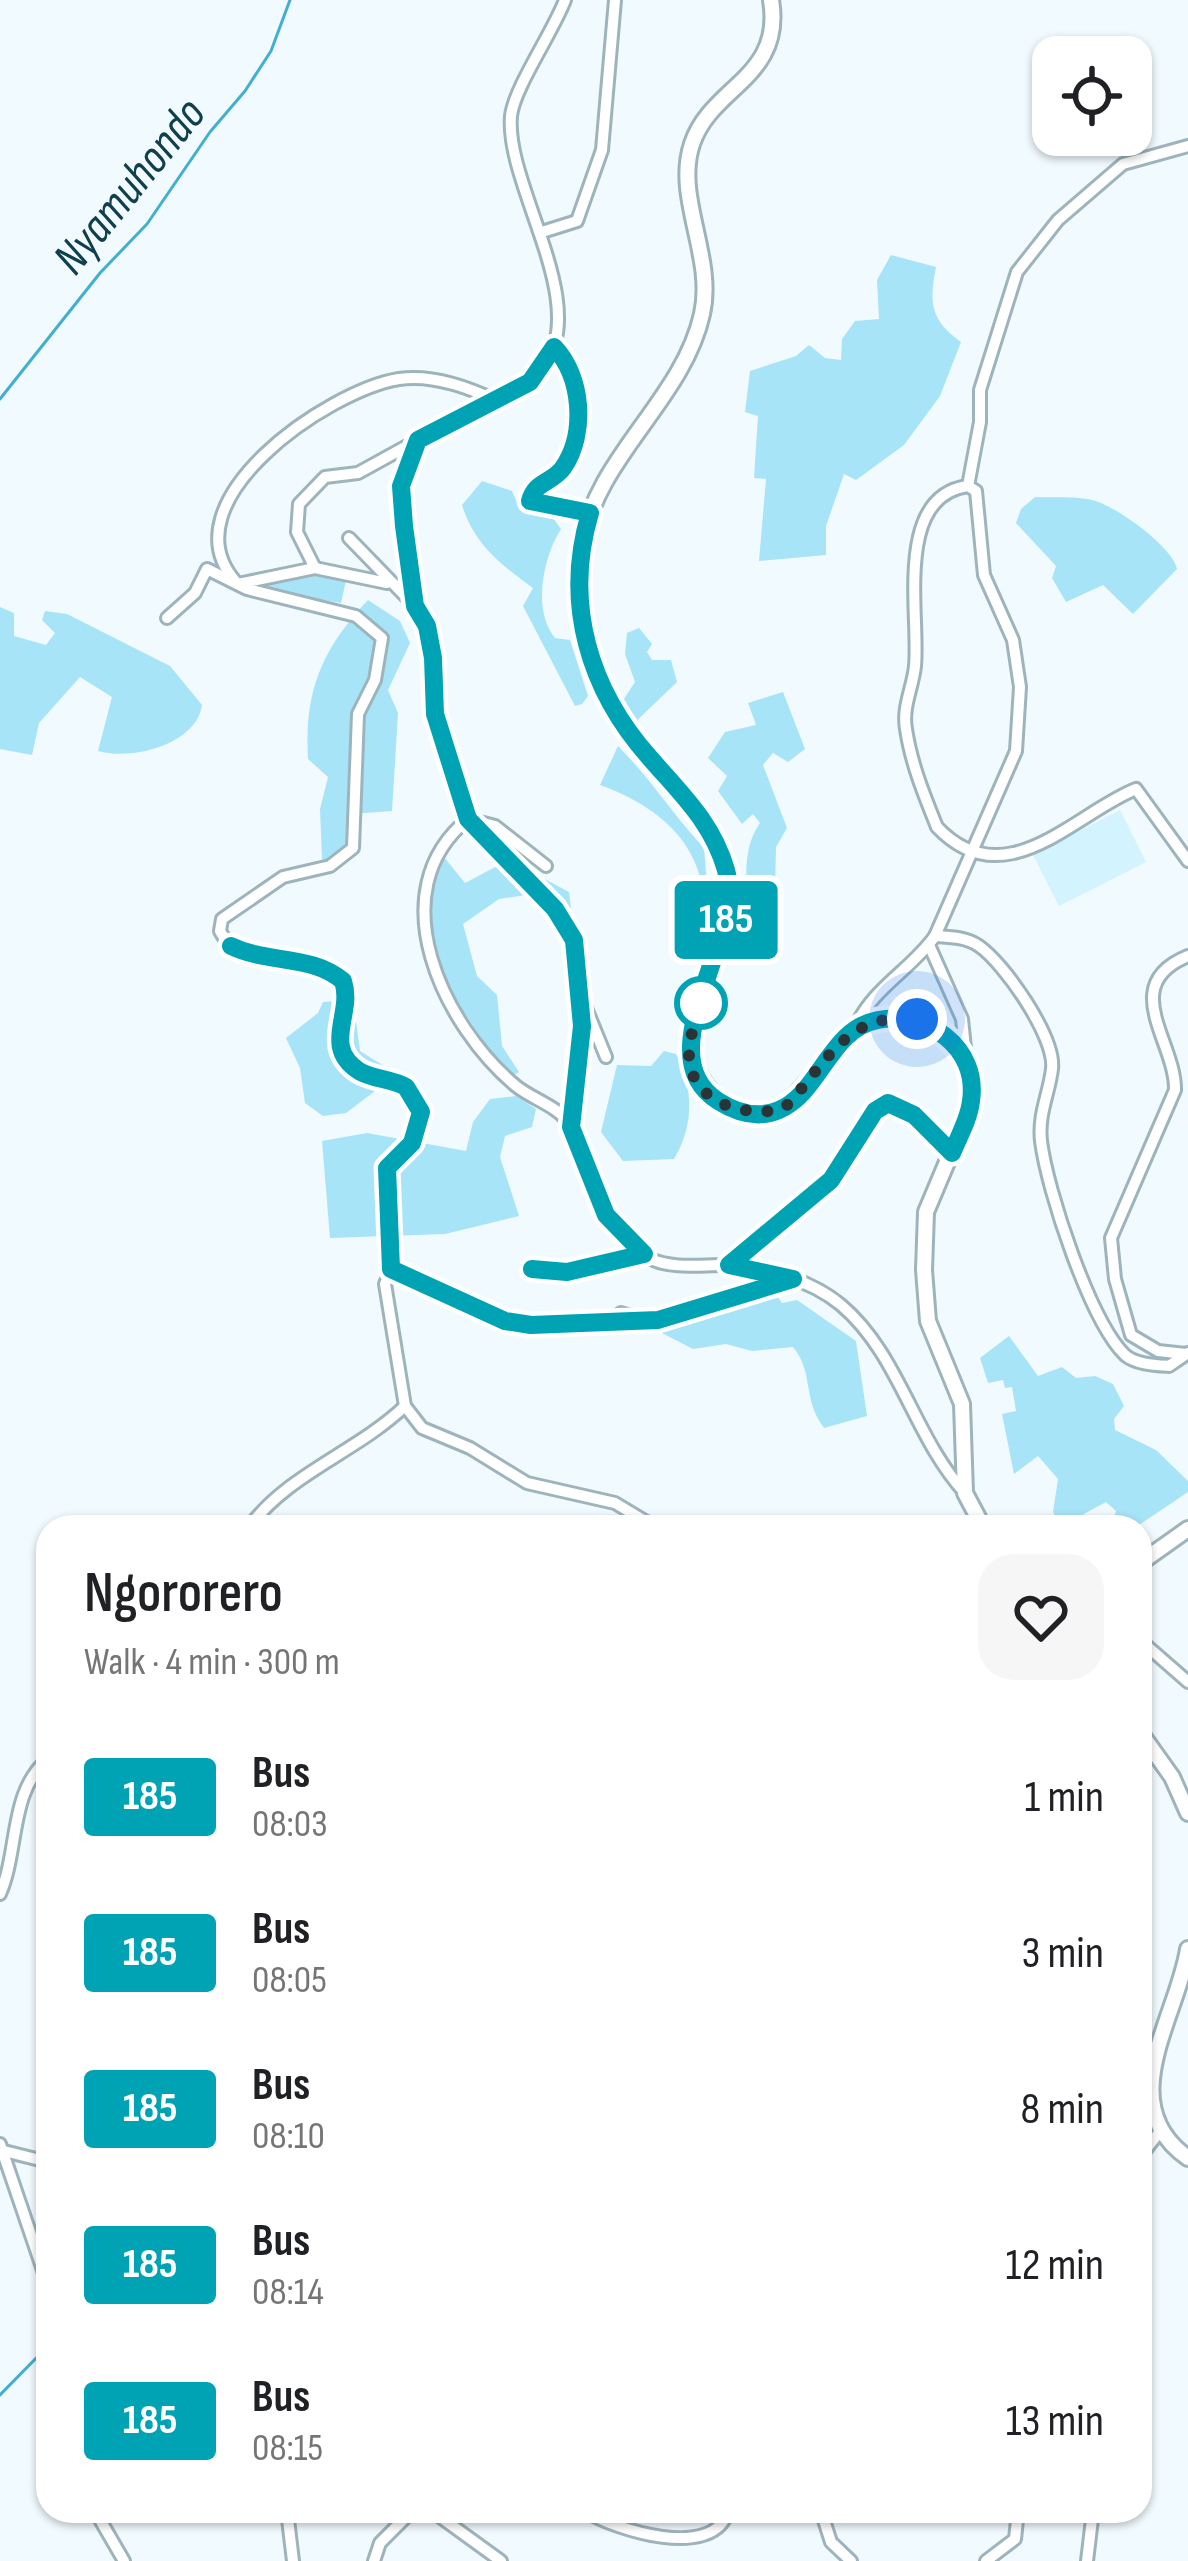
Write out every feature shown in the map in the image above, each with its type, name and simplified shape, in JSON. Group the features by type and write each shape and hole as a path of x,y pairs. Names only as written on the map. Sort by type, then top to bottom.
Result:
{"main road":[{"path":"771,0 764,54 740,88 705,118 690,148 688,179 706,293 682,365 590,513 578,572 580,616 594,673 627,730 704,816 728,877 727,919 693,1031 692,1070 715,1100 742,1114 783,1109 855,1028 875,1020 917,1019 944,1034 966,1060 971,1105 926,1212 924,1270 928,1321 962,1405 965,1492 977,1515"},
{"path":"1152,1554 1188,1529"},
{"path":"1152,1749 1172,1777 1188,1813"},
{"path":"1152,2076 1164,2018 1182,1985 1188,1949"},
{"path":"1152,2094 1161,2130 1188,2158"}],"street":[{"path":"565,0 511,115 520,172 542,232 555,291 554,347 575,384 576,426 563,468 536,486 530,501 590,513"},
{"path":"542,232 578,221 596,178 615,0"},
{"path":"968,486 980,422 980,390 1018,272 1058,220 1124,164 1188,146"},
{"path":"315,568 297,532 299,504 325,477 358,473 498,401 530,382 554,347"},
{"path":"238,584 216,551 218,516 240,479 286,439 372,388 406,378 458,385 498,401"},
{"path":"415,606 401,486 418,440"},
{"path":"855,1028 873,998 919,961 932,941 975,850 1016,751 1020,686 1013,640 984,575 976,491 968,486 951,490 940,500 914,548 915,671 904,724 937,827 975,850 1020,852 1072,830 1136,789 1188,861"},
{"path":"349,538 387,583 415,606 427,626 435,714 468,819 555,909 574,940 582,999 571,1127 606,1215 644,1254 681,1265 729,1265 820,1288 865,1328 929,1450 965,1492"},
{"path":"238,584 315,568 387,583"},
{"path":"166,617 195,593 207,569 238,584 356,616 382,638 375,680 358,714 352,848 330,866 283,877 222,920 220,931 241,951 312,962 343,981 347,1009 337,1032 340,1049 360,1072 400,1083 415,1097 421,1112 418,1132 387,1168 391,1269 385,1284 399,1346 405,1406 433,1435 470,1448 527,1484 615,1503 635,1515"},
{"path":"468,819 495,826 546,866"},
{"path":"468,819 448,840 427,881 423,922 439,981 481,1049 516,1086 571,1127"},
{"path":"932,941 962,1019 966,1060"},
{"path":"932,941 980,946 1044,1025 1053,1066 1040,1129 1048,1179 1067,1247 1111,1332 1126,1356 1146,1364 1169,1366 1187,1354"},
{"path":"1187,1354 1158,1351 1131,1335 1111,1251 1174,1090 1175,1063 1156,1023 1152,996 1166,971 1188,956"},
{"path":"582,999 605,1057"},
{"path":"729,1265 831,1180 875,1111 888,1103 914,1115 952,1153"},
{"path":"532,1269 567,1272 644,1254"},
{"path":"391,1269 505,1321 676,1316 793,1279"},
{"path":"621,1313 639,1319"},
{"path":"261,1515 285,1490 376,1434 405,1406"},
{"path":"1152,1650 1188,1682"},
{"path":"0,1894 20,1806 36,1770"},
{"path":"1152,2142 1161,2130"},
{"path":"2,2148 36,2158"},
{"path":"2,2148 36,2249"},
{"path":"102,2523 124,2561"},
{"path":"288,2523 293,2561"},
{"path":"374,2561 380,2543 400,2523"},
{"path":"445,2523 476,2553 501,2561"},
{"path":"608,2523 621,2530 682,2540 710,2533 718,2523"},
{"path":"825,2523 831,2542 851,2561"},
{"path":"986,2561 1015,2540 1017,2523"},
{"path":"1087,2561 1092,2523"}],"shaded area":[{"path":"891,255 936,267 934,309 943,326 961,342 940,396 904,445 856,480 844,474 826,526 826,555 759,561 766,479 754,478 758,416 745,412 750,371 796,356 809,345 825,358 841,360 842,339 855,321 879,319 877,280"},
{"path":"482,481 512,491 521,511 553,518 561,529 545,568 542,599 555,638 570,640 588,696 582,704 575,706 523,606 533,588 490,552 467,519 462,505"},
{"path":"1035,497 1102,503 1154,539 1177,569 1133,614 1103,585 1066,602 1052,578 1056,566 1016,523 1021,509"},
{"path":"304,573 347,576 341,603 261,590 254,584"},
{"path":"368,600 400,621 410,643 388,690 398,713 392,811 351,814 347,846 333,859 322,859 320,809 328,777 308,759 309,712 328,654"},
{"path":"0,607 14,613 14,636 46,645 55,633 42,620 45,611 67,614 170,666 202,705 197,719 161,746 128,754 98,751 112,697 80,677 39,723 32,755 0,749"},
{"path":"639,628 652,644 647,652 652,660 671,660 677,682 629,728 618,708 635,682 625,654 627,633"},
{"path":"783,692 805,749 788,762 773,753 763,765 787,828 776,847 775,889 762,909 750,907 746,875 748,852 760,823 753,814 742,824 718,791 727,776 708,758 725,732 756,725 748,703"},
{"path":"618,746 704,848 709,909 704,910 696,866 674,831 641,804 600,785"},
{"path":"1120,810 1146,862 1059,906 1033,855"},
{"path":"520,854 541,877 569,892 573,926 567,942 532,894 499,899 463,924 477,976 497,995 502,1046 519,1072 511,1077 443,974 430,917 433,887 444,857 465,883"},
{"path":"334,1001 356,1021 360,1051 384,1066 383,1085 346,1113 323,1116 305,1103 300,1068 286,1038 318,1013 323,1002"},
{"path":"664,1051 676,1054 689,1094 681,1146 674,1159 623,1161 601,1132 617,1065 651,1066"},
{"path":"516,1096 536,1109 532,1127 505,1136 500,1157 519,1216 445,1234 330,1238 322,1141 367,1133 466,1151 473,1122 490,1099"},
{"path":"775,1293 782,1303 797,1300 856,1341 867,1416 824,1428 793,1347 752,1351 726,1344 693,1349 656,1330"},
{"path":"1009,1336 1038,1376 1062,1367 1076,1378 1095,1376 1113,1384 1124,1406 1114,1419 1115,1430 1156,1450 1188,1481 1188,1492 1152,1516 1115,1515 1106,1502 1082,1515 1054,1515 1058,1479 1038,1456 1014,1474 1002,1414 1016,1411 1012,1387 1005,1388 1003,1380 988,1383 980,1358"}],"waterway":[{"name":"Nyamuhondo","path":"0,399 100,273 147,224 210,132 245,91 271,51 290,0"},
{"path":"0,2395 36,2358"}],"bus line":[{"name":"185","path":"231,946 287,962 312,962 343,981 347,1009 337,1032 340,1049 360,1072 406,1087 421,1112 412,1143 387,1168 391,1269 399,1277 466,1300 505,1321 531,1325 658,1320 793,1279 729,1265 831,1180 850,1157 875,1111 888,1103 904,1107 952,1153 971,1105 970,1075 953,1042 917,1019 875,1020 855,1028 783,1109 762,1114 742,1114 715,1100 692,1070 693,1031 727,919 728,877 704,816 627,730 594,673 580,616 578,572 590,513 536,506 530,501 536,486 563,468 576,426 575,384 554,347 530,382 418,440 401,486 415,606 427,626 435,714 446,756 468,819 555,909 574,940 580,962 582,1026 571,1127 606,1215 644,1254 567,1272 532,1269"}],"route":[{"path":"701,1003 703,998 689,1054 692,1070 715,1100 742,1114 783,1109 855,1028 875,1020 917,1019"}]}
